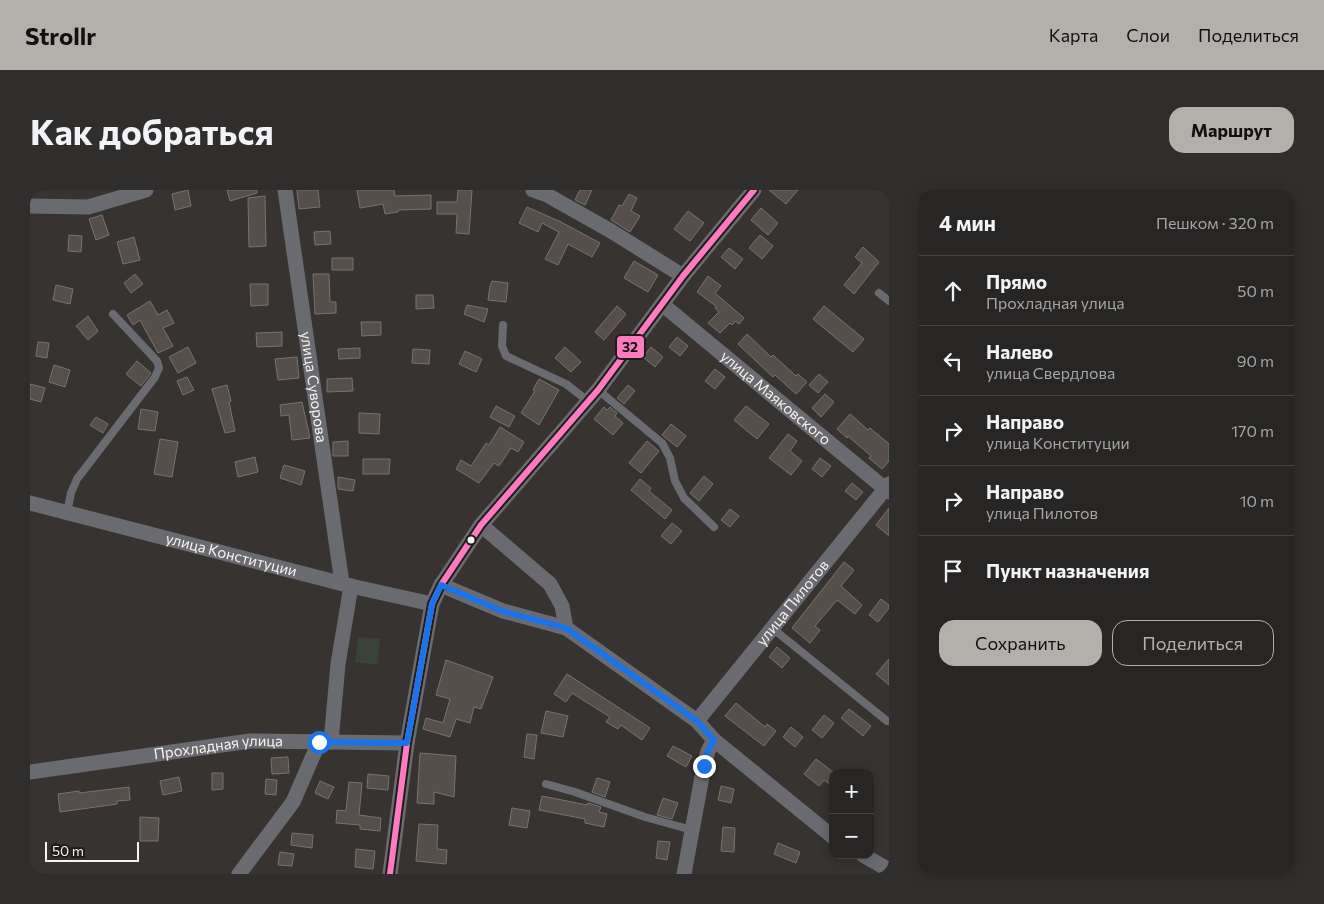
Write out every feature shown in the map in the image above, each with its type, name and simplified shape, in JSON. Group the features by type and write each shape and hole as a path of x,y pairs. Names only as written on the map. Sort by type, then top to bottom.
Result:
{"street":[{"path":"30,206 88,207 146,190"},
{"name":"улица Суворова","path":"239,874 294,802 325,742 338,664 346,584 285,190"},
{"path":"533,190 547,195 611,231 683,276"},
{"path":"390,874 407,743 432,604 441,585 481,525 593,395 663,305 683,276 754,190"},
{"name":"улица Маяковского","path":"663,305 888,488"},
{"name":"улица Пилотов","path":"697,721 888,488"},
{"name":"улица Конституции","path":"30,503 346,584 432,604"},
{"path":"481,525 550,584 562,606 566,628"},
{"path":"441,585 502,611 566,628 697,721 714,740 829,834"},
{"path":"684,874 704,766 708,751 714,740"},
{"name":"Прохладная улица","path":"30,772 250,741 407,743"},
{"path":"870,859 889,870"}],"lane":[{"path":"879,293 889,301"},
{"path":"67,513 71,493 77,479 155,377 159,368 157,360 113,314"},
{"path":"503,326 502,346 506,356 593,395 662,443 670,458 675,481 684,498 714,527"},
{"path":"772,628 887,721"},
{"path":"546,784 575,792 645,818 692,830"}],"green space":[{"path":"358,637 380,639 378,665 355,662"}],"building":[{"path":"188,190 191,206 175,210 172,194"},
{"path":"227,190 257,190 257,193 230,201"},
{"path":"297,190 318,190 320,207 299,209"},
{"path":"357,190 394,190 395,196 431,195 431,209 398,210 398,212 385,214 383,204 360,208"},
{"path":"458,190 472,190 469,234 456,233 457,214 437,214 437,202 457,202"},
{"path":"580,190 592,190 585,205 575,200"},
{"path":"769,190 798,190 786,204"},
{"path":"629,194 637,198 631,211 640,216 630,232 611,220 619,205 622,206"},
{"path":"265,196 266,246 249,247 248,198"},
{"path":"527,207 561,222 600,243 592,257 568,244 558,265 545,259 559,232 542,223 538,232 519,223"},
{"path":"761,208 778,223 768,235 751,220"},
{"path":"688,211 704,223 690,241 674,229"},
{"path":"102,215 109,235 96,240 89,219"},
{"path":"330,231 331,244 315,245 314,232"},
{"path":"69,235 82,236 81,252 68,251"},
{"path":"760,235 773,246 762,259 749,248"},
{"path":"134,237 140,260 123,264 117,242"},
{"path":"863,247 879,262 854,294 844,285 862,263 855,257"},
{"path":"729,248 743,259 735,269 721,257"},
{"path":"332,258 353,258 353,270 332,270"},
{"path":"634,261 658,275 648,292 624,278"},
{"path":"135,274 143,284 131,293 124,283"},
{"path":"313,274 329,274 330,302 336,302 336,313 315,314"},
{"path":"708,276 721,286 715,293 744,318 739,324 735,321 732,325 730,323 720,333 708,323 719,312 715,308 717,307 697,292"},
{"path":"492,281 508,283 506,302 488,300"},
{"path":"250,284 268,284 268,305 251,306"},
{"path":"56,285 73,289 70,304 53,300"},
{"path":"416,295 433,295 434,308 416,309"},
{"path":"150,301 158,315 167,310 174,323 163,328 173,346 158,353 140,320 133,325 127,315"},
{"path":"467,305 488,309 484,322 464,314"},
{"path":"617,306 626,314 604,340 595,332"},
{"path":"824,306 864,339 853,352 813,319"},
{"path":"88,316 98,331 88,340 76,326"},
{"path":"361,322 381,322 381,335 362,336"},
{"path":"282,332 282,346 257,347 256,333"},
{"path":"747,334 771,357 773,355 796,376 798,374 807,382 796,394 775,375 773,377 738,344"},
{"path":"677,337 688,346 680,356 669,347"},
{"path":"38,342 49,343 47,358 36,356"},
{"path":"188,347 196,363 178,373 169,357"},
{"path":"565,347 581,362 571,372 555,358"},
{"path":"651,347 663,357 655,367 643,357"},
{"path":"360,348 360,358 339,359 338,349"},
{"path":"413,349 430,350 429,364 412,363"},
{"path":"465,351 482,359 476,372 459,364"},
{"path":"297,357 299,378 278,380 275,359"},
{"path":"137,361 151,373 141,386 126,374"},
{"path":"54,365 70,370 65,387 49,382"},
{"path":"715,369 725,377 715,389 705,381"},
{"path":"819,374 828,382 818,393 809,385"},
{"path":"187,377 194,390 183,395 177,381"},
{"path":"352,378 353,391 327,392 327,379"},
{"path":"539,379 559,390 539,425 521,413 535,391 533,390"},
{"path":"30,384 45,388 41,402 30,399"},
{"path":"227,385 235,431 225,433 212,389"},
{"path":"628,385 635,391 624,404 617,398"},
{"path":"825,394 834,402 821,417 812,408"},
{"path":"302,402 310,438 292,440 289,415 281,416 280,405"},
{"path":"496,406 515,416 509,427 490,417"},
{"path":"746,406 769,424 757,439 734,420"},
{"path":"604,407 607,410 610,407 617,413 615,416 623,423 613,435 594,419"},
{"path":"141,409 158,412 155,431 138,429"},
{"path":"359,413 380,414 379,434 359,433"},
{"path":"850,414 868,430 870,428 889,444 889,461 882,469 869,458 871,456 837,429"},
{"path":"96,417 108,424 103,433 90,425"},
{"path":"671,424 686,436 677,447 662,435"},
{"path":"500,427 524,442 518,452 511,448 499,466 494,463 479,483 456,469 461,460 471,466 486,443 489,445"},
{"path":"788,434 797,441 790,451 802,461 791,475 769,458"},
{"path":"160,439 178,442 172,477 154,474"},
{"path":"348,441 348,456 333,456 333,442"},
{"path":"647,441 659,451 641,473 629,463"},
{"path":"255,457 258,472 238,477 235,462"},
{"path":"820,458 831,466 822,477 812,469"},
{"path":"363,459 390,459 389,474 363,474"},
{"path":"284,465 305,471 301,485 280,478"},
{"path":"704,476 713,484 699,501 690,493"},
{"path":"338,477 355,480 353,491 338,489"},
{"path":"640,479 651,488 649,491 672,510 665,519 631,490"},
{"path":"852,483 863,492 856,500 845,491"},
{"path":"889,508 889,536 876,525"},
{"path":"730,509 739,516 730,527 721,520"},
{"path":"672,523 682,531 671,544 661,536"},
{"path":"844,562 854,570 841,586 862,605 855,614 837,600 815,626 820,630 810,643 792,628"},
{"path":"881,599 889,605 889,608 878,622 869,615"},
{"path":"777,647 790,658 782,668 769,657"},
{"path":"889,659 889,685 876,674"},
{"path":"446,660 493,677 481,709 474,707 470,723 456,719 450,737 423,729 426,718 443,723 450,699 436,695"},
{"path":"567,674 650,728 642,740 621,725 618,729 606,722 610,717 572,693 566,702 554,694"},
{"path":"736,703 765,727 767,724 776,731 764,746 725,716"},
{"path":"849,709 871,726 863,736 841,718"},
{"path":"546,711 568,716 563,737 541,733"},
{"path":"824,715 834,723 822,738 812,730"},
{"path":"791,727 803,737 795,747 783,737"},
{"path":"527,734 537,735 534,759 524,757"},
{"path":"673,746 692,756 686,767 667,756"},
{"path":"420,753 456,756 454,797 434,792 434,804 417,803"},
{"path":"288,757 289,773 272,774 271,758"},
{"path":"816,759 829,769 829,783 824,780 819,786 804,774"},
{"path":"212,773 223,773 223,789 212,790"},
{"path":"368,774 389,776 388,790 367,788"},
{"path":"179,777 182,791 163,795 160,781"},
{"path":"597,778 610,782 605,797 592,792"},
{"path":"266,779 277,780 276,795 265,794"},
{"path":"320,781 334,787 328,799 315,793"},
{"path":"349,782 362,783 359,815 381,818 380,831 360,829 360,825 336,823 337,810 346,811"},
{"path":"721,786 734,789 731,803 718,800"},
{"path":"129,787 130,800 117,801 117,804 60,812 58,794"},
{"path":"542,796 587,805 588,803 601,807 599,812 607,814 604,827 585,823 585,819 539,810"},
{"path":"663,798 678,803 672,819 657,815"},
{"path":"512,808 530,811 527,828 509,825"},
{"path":"140,817 159,818 158,841 140,841"},
{"path":"419,824 438,825 437,849 447,850 446,864 416,861"},
{"path":"723,827 735,828 734,852 721,851"},
{"path":"292,833 313,835 312,848 291,845"},
{"path":"658,841 670,842 667,860 656,858"},
{"path":"778,843 800,852 796,863 774,854"},
{"path":"356,849 375,851 373,869 355,867"},
{"path":"280,852 294,854 292,866 278,865"}],"transit line":[{"name":"32","path":"390,874 407,743 432,604 441,585 481,525 598,390 683,276 754,190"}],"route":[{"path":"319,742 407,743 432,604 441,585 502,611 566,628 697,721 714,740 708,751 704,766"}]}
